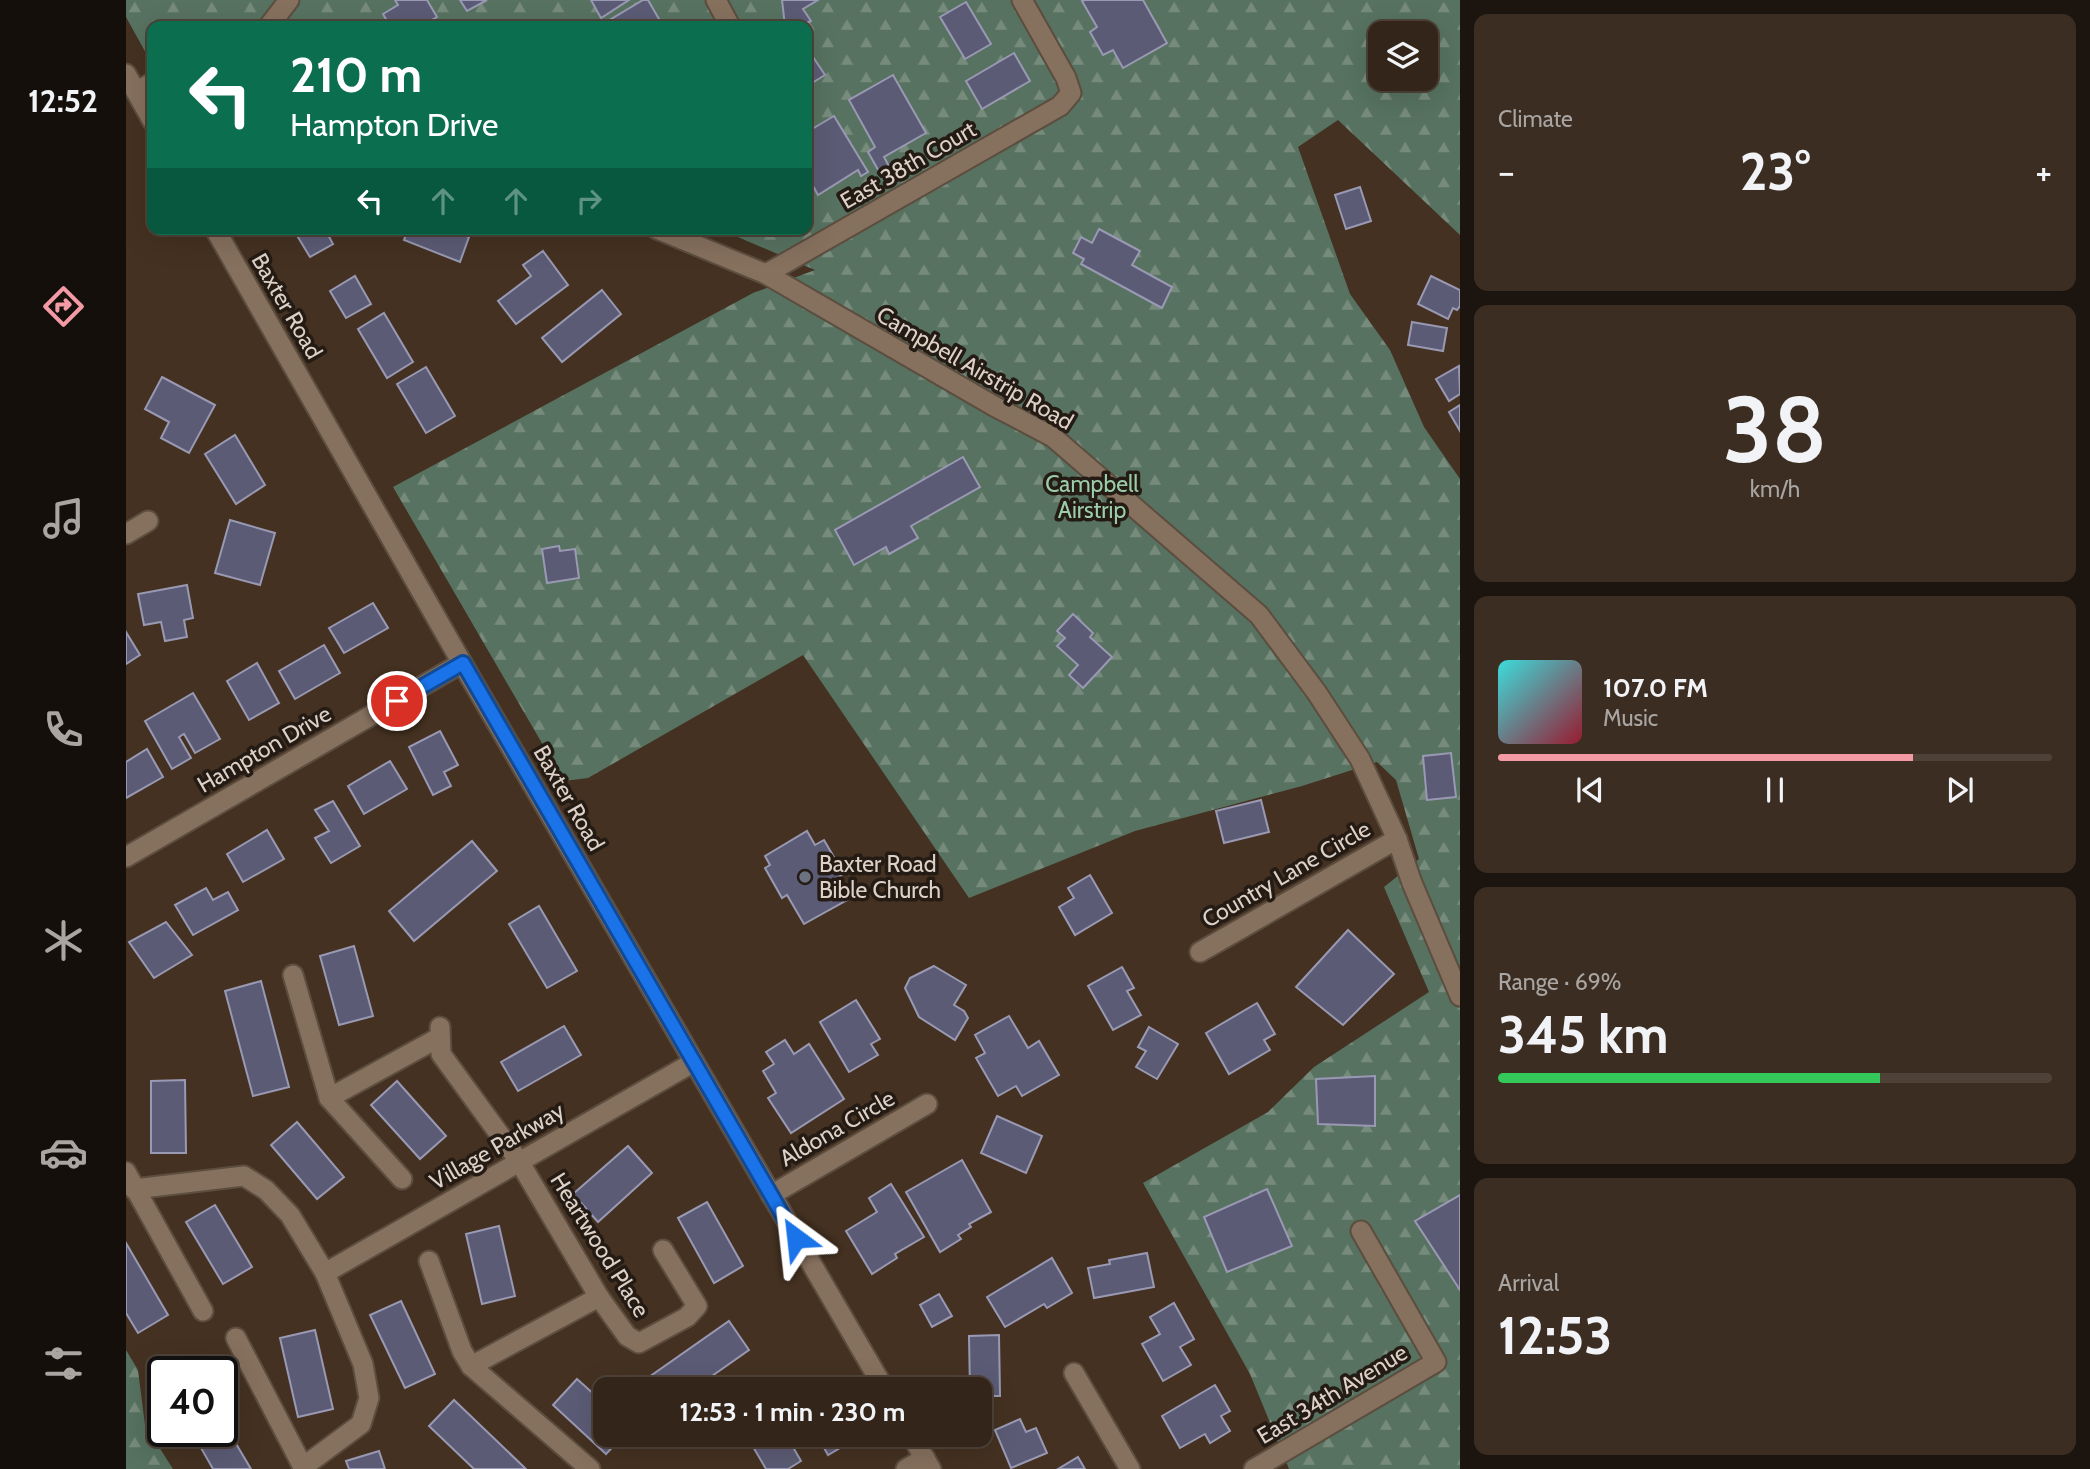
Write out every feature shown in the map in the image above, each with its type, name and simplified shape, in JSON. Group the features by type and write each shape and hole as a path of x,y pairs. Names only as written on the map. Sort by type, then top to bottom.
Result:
{"street":[{"path":"273,21 289,0"},
{"path":"716,0 727,21"},
{"name":"East 38th Court","path":"766,274 1060,106 1071,93 1066,78 1022,0"},
{"path":"138,82 147,106"},
{"name":"Baxter Road","path":"218,235 877,1377"},
{"name":"Campbell Airstrip Road","path":"677,235 766,274 994,406 1053,437 1259,615 1317,692 1360,759 1397,839 1412,883 1460,996"},
{"path":"126,534 148,522"},
{"name":"Hampton Drive","path":"126,857 463,663"},
{"name":"Country Lane Circle","path":"1200,952 1397,839"},
{"path":"293,975 329,1098 402,1179"},
{"name":"Heartwood Place","path":"329,1098 440,1032 441,1054 519,1161 599,1297 627,1336 639,1343 687,1317 697,1306 663,1250"},
{"name":"Village Parkway","path":"325,1273 694,1062"},
{"name":"Aldona Circle","path":"771,1195 927,1104"},
{"path":"203,1311 130,1181 244,1176 266,1190 290,1215 325,1273 363,1364 369,1398 360,1424 303,1468 236,1338"},
{"name":"East 34th Avenue","path":"1254,1469 1436,1362 1361,1231"},
{"path":"429,1261 462,1351 471,1366 590,1469"},
{"path":"471,1366 599,1297"},
{"path":"1074,1373 1130,1469"},
{"path":"906,1469 928,1463 918,1447"}],"green space":[{"name":"Campbell Airstrip","path":"126,0 1460,0 1460,235 1338,120 1298,147 1350,294 1390,350 1424,427 1460,479 1460,1469 1289,1469 1250,1374 1143,1183 1268,1112 1314,1067 1429,992 1384,887 1419,859 1396,780 1377,762 1302,786 1135,831 969,898 803,655 588,778 564,781 393,487 753,293 815,270 733,235 812,235 812,21 147,21 147,55 126,17"},
{"path":"126,1350 138,1370 147,1428 147,1447 159,1447 173,1469 126,1469"}],"building":[{"path":"395,0 427,0 437,17 430,21 387,21 383,14 398,5"},
{"path":"460,0 487,0 467,11"},
{"path":"591,0 629,0 601,18"},
{"path":"643,0 648,0 660,21 608,21"},
{"path":"782,0 818,0 803,9 811,21 784,21"},
{"path":"1143,0 1167,43 1123,68 1113,50 1103,55 1090,32 1097,27 1082,1"},
{"path":"966,2 991,44 965,59 940,17"},
{"path":"1014,53 1030,81 982,109 966,81"},
{"path":"812,56 825,75 812,83"},
{"path":"893,75 926,133 884,157 894,176 885,182 868,152 875,147 849,100"},
{"path":"834,116 868,172 861,176 858,170 818,195 812,184 812,129"},
{"path":"1360,187 1371,221 1346,229 1335,195"},
{"path":"1099,229 1140,251 1132,265 1172,287 1162,308 1081,264 1084,259 1073,253 1081,237 1092,243"},
{"path":"297,235 328,235 333,244 310,257"},
{"path":"406,235 469,237 460,262 404,240"},
{"path":"543,251 568,285 516,324 498,301 531,276 523,265"},
{"path":"355,276 371,304 346,318 330,291"},
{"path":"1431,276 1460,290 1460,306 1457,310 1453,308 1448,319 1418,304"},
{"path":"602,290 621,314 562,362 542,338"},
{"path":"384,313 413,362 387,378 358,329"},
{"path":"1412,322 1447,328 1443,351 1408,345"},
{"path":"1459,366 1460,394 1449,401 1436,379"},
{"path":"426,367 455,416 426,433 397,384"},
{"path":"162,377 215,405 189,453 161,438 169,422 145,409"},
{"path":"1460,405 1460,431 1449,412"},
{"path":"235,435 265,485 236,504 205,454"},
{"path":"963,457 980,487 911,526 918,538 889,554 886,547 854,565 835,530"},
{"path":"230,520 275,533 260,585 215,573"},
{"path":"559,546 560,551 575,549 579,578 547,583 542,549"},
{"path":"187,585 193,618 184,620 187,637 165,641 161,622 144,625 138,594"},
{"path":"373,603 388,628 344,653 329,628"},
{"path":"1073,614 1093,633 1090,637 1112,657 1083,688 1069,675 1078,665 1057,646 1065,638 1057,631"},
{"path":"126,632 140,655 126,664"},
{"path":"324,645 340,673 295,699 279,671"},
{"path":"257,663 279,703 249,720 227,681"},
{"path":"193,693 220,739 195,753 184,734 179,737 191,758 172,769 145,721"},
{"path":"440,731 458,765 444,772 451,786 433,795 409,747"},
{"path":"147,749 163,777 126,798 126,762"},
{"path":"1451,753 1456,797 1427,800 1423,756"},
{"path":"390,761 407,789 364,814 348,786"},
{"path":"1261,800 1269,832 1224,843 1216,811"},
{"path":"333,801 360,846 331,863 315,838 329,831 315,810"},
{"path":"267,830 284,859 243,882 227,854"},
{"name":"Baxter Road Bible Church","path":"807,831 815,845 824,840 844,874 835,879 847,900 804,924 787,895 782,898 765,868 770,865 765,856"},
{"path":"472,841 497,871 414,941 389,911"},
{"path":"1090,875 1112,913 1075,935 1059,907 1074,898 1068,888"},
{"path":"206,888 213,900 228,892 238,910 193,935 175,905"},
{"path":"539,906 577,971 547,988 509,924"},
{"path":"166,922 192,955 154,978 129,942"},
{"path":"1348,930 1394,974 1343,1025 1296,987"},
{"path":"354,946 373,1016 339,1025 320,956"},
{"path":"934,966 966,985 954,1005 964,1011 968,1018 955,1040 919,1017 905,988 910,978"},
{"path":"1122,967 1134,988 1127,991 1141,1015 1113,1030 1088,986"},
{"path":"261,981 289,1087 253,1096 225,991"},
{"path":"856,1000 880,1039 871,1044 878,1055 849,1072 820,1022"},
{"path":"1257,1003 1275,1034 1264,1040 1270,1050 1229,1074 1206,1033"},
{"path":"1009,1016 1028,1048 1039,1041 1059,1075 1022,1096 1016,1086 998,1096 976,1058 985,1053 975,1035"},
{"path":"564,1026 581,1055 518,1091 501,1062"},
{"path":"1149,1027 1178,1044 1157,1079 1136,1067 1146,1051 1138,1047"},
{"path":"785,1040 794,1054 809,1044 844,1099 791,1133 768,1098 776,1093 763,1071 774,1064 766,1052"},
{"path":"1375,1076 1375,1126 1318,1124 1316,1079"},
{"path":"185,1080 186,1153 151,1153 151,1081"},
{"path":"397,1081 446,1136 420,1159 371,1105"},
{"path":"997,1116 1042,1136 1026,1173 981,1153"},
{"path":"297,1122 344,1177 317,1199 271,1145"},
{"path":"628,1146 652,1173 598,1222 573,1194"},
{"path":"962,1160 991,1212 969,1224 971,1227 958,1235 961,1239 940,1252 906,1192"},
{"path":"891,1184 924,1237 895,1254 897,1258 872,1274 846,1231 877,1212 869,1198"},
{"path":"1267,1189 1292,1246 1227,1272 1204,1217"},
{"path":"1460,1195 1460,1290 1415,1221"},
{"path":"707,1202 743,1266 714,1283 678,1218"},
{"path":"215,1205 252,1267 223,1284 186,1222"},
{"path":"499,1226 515,1296 482,1304 466,1234"},
{"path":"126,1243 168,1315 138,1333 126,1313"},
{"path":"1147,1253 1154,1287 1094,1298 1088,1268 1110,1264 1109,1260"},
{"path":"1052,1258 1072,1293 1047,1308 1044,1304 1005,1327 987,1297"},
{"path":"939,1294 952,1316 932,1327 920,1305"},
{"path":"401,1301 435,1374 405,1388 370,1315"},
{"path":"1174,1303 1194,1339 1180,1347 1191,1365 1163,1381 1142,1344 1160,1334 1150,1317"},
{"path":"729,1321 749,1350 711,1377 649,1377"},
{"path":"315,1330 333,1409 298,1417 280,1338"},
{"path":"999,1335 1000,1396 992,1396 992,1377 970,1377 969,1336"},
{"path":"577,1379 593,1393 593,1442 553,1405"},
{"path":"1215,1385 1230,1411 1221,1416 1230,1431 1210,1443 1205,1434 1180,1448 1162,1416"},
{"path":"454,1400 526,1469 474,1469 429,1426"},
{"path":"1020,1419 1026,1432 1036,1428 1047,1453 1011,1468 995,1430"},
{"path":"201,1447 238,1447 251,1469 213,1469"},
{"path":"598,1447 613,1447 606,1454"},
{"path":"753,1447 793,1447 801,1461 788,1469 766,1469"},
{"path":"824,1447 842,1447 828,1455"},
{"path":"379,1451 385,1469 349,1469 346,1461"},
{"path":"1078,1457 1085,1469 1058,1469"}],"place":[{"name":"Baxter Road Bible Church","path":"805,877"}],"route":[{"path":"397,701 463,663 796,1238"}]}
